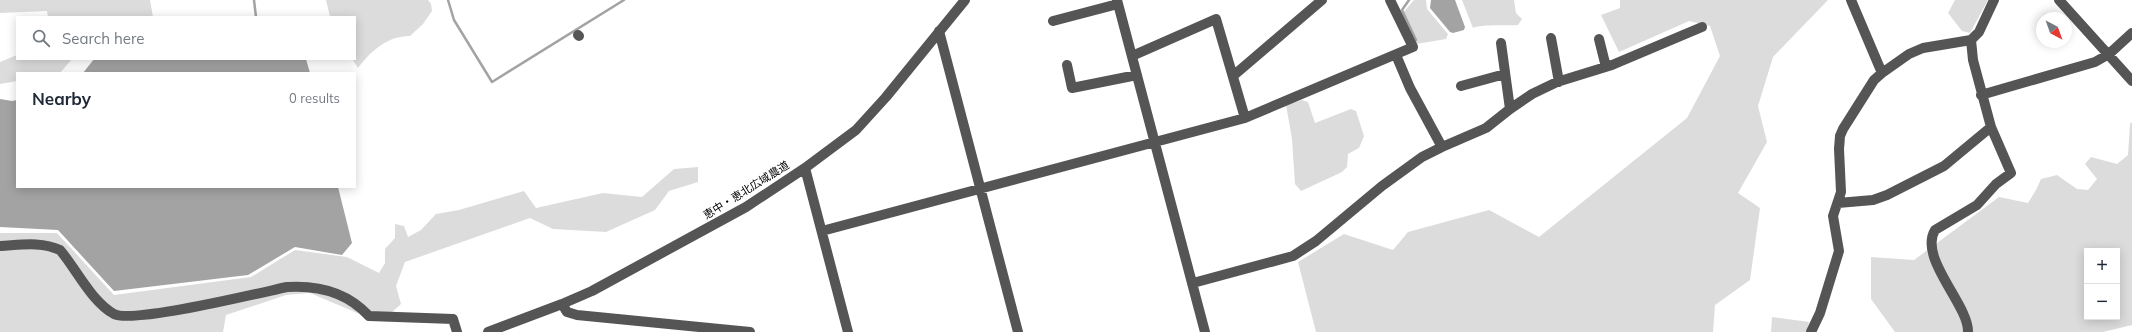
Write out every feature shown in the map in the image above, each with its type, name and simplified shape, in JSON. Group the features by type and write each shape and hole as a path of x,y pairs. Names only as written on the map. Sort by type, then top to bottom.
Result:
{"street":[{"name":"恵中・恵北広域農道","path":"488,332 592,291 746,207 805,168 856,130 886,97 966,0"},
{"path":"1233,76 1322,0"},
{"path":"822,231 1245,118 1413,47 1390,0"},
{"path":"1851,0 1882,73"},
{"path":"1811,332 1837,259 1839,245 1833,216 1841,192 1840,136 1874,80 1909,54 1923,48 1971,40 1978,32 1994,0"},
{"path":"2059,0 2132,81"},
{"path":"1053,21 1117,2 1153,142 1193,283 1205,332"},
{"path":"1132,56 1216,19 1245,118"},
{"path":"1193,283 1292,256 1316,241 1382,186 1422,157 1486,128 1532,94 1559,82 1606,67 1702,27"},
{"path":"939,32 1018,332"},
{"path":"1981,94 2095,62 2109,54 2132,33"},
{"path":"1551,38 1559,82"},
{"path":"1599,39 1606,67"},
{"path":"1968,332 1966,319 1940,273 1932,237 1935,230 1977,205 1996,184 2012,173 1991,127 1973,60 1971,40"},
{"path":"1501,43 1510,109"},
{"path":"1396,55 1410,88 1442,147"},
{"path":"1066,65 1072,88 1137,75"},
{"path":"1461,86 1505,74"},
{"path":"1838,203 1873,200 1887,195 1944,166 1991,127"},
{"path":"805,168 848,332"},
{"path":"0,246 37,244 50,246 60,250 104,307 116,315 124,317 148,315 287,287 306,286 329,289 360,306 369,316 453,319 457,332"},
{"path":"562,304 567,312 577,315 750,332"}],"shaded area":[{"path":"0,0 150,0 153,16 48,16 47,11 0,13"},
{"path":"326,0 428,0 431,4 432,11 423,24 410,36 394,39 380,46 368,56 358,68 353,60 356,60 356,16 330,16"},
{"path":"1414,0 1426,0 1427,9 1448,34 1446,39 1416,44 1401,15"},
{"path":"1431,0 1455,0 1465,27 1464,30 1453,33 1450,32 1430,8"},
{"path":"1462,0 1514,0 1516,13 1522,19 1518,25 1473,28"},
{"path":"1620,0 1828,0 1773,57 1758,106 1767,142 1738,193 1760,208 1750,280 1715,305 1713,332 1316,332 1298,262 1344,234 1393,250 1408,232 1489,210 1539,237 1687,118 1720,56 1710,26 1689,21 1619,52 1601,15 1620,8"},
{"path":"1955,0 1988,0 1970,33 1962,31 1948,13"},
{"path":"16,55 16,60 71,60 61,72 16,72 16,81 0,84 0,62"},
{"path":"93,60 306,60 310,72 84,72"},
{"path":"0,99 16,100 16,188 338,188 352,243 342,255 295,247 248,275 114,291 58,230 0,227"},
{"path":"1302,100 1308,102 1315,123 1351,109 1356,111 1364,136 1359,148 1348,154 1347,167 1342,172 1301,191 1295,184 1292,139 1286,105"},
{"path":"2132,122 2132,325 2103,332 1895,332 1871,299 1871,257 1914,260 1999,197 2028,203 2041,179 2057,175 2077,189 2088,190 2097,179 2085,164 2091,157 2117,164 2128,155 2130,124"},
{"path":"698,167 698,182 669,191 655,210 606,232 553,229 530,218 405,262 396,286 401,304 392,312 362,315 310,293 286,295 226,315 223,332 0,332 0,233 57,233 114,295 251,277 295,250 347,257 379,273 385,263 385,249 395,238 395,224 404,226 408,237 421,230 436,214 459,210 524,191 536,208 603,193 642,197 674,169"},
{"path":"1772,317 1809,322 1807,332 1771,332"}],"waterway":[{"path":"254,0 256,16"},
{"path":"448,0 454,20 492,82 624,0"},
{"path":"1409,0 1402,10 1416,40"}]}
